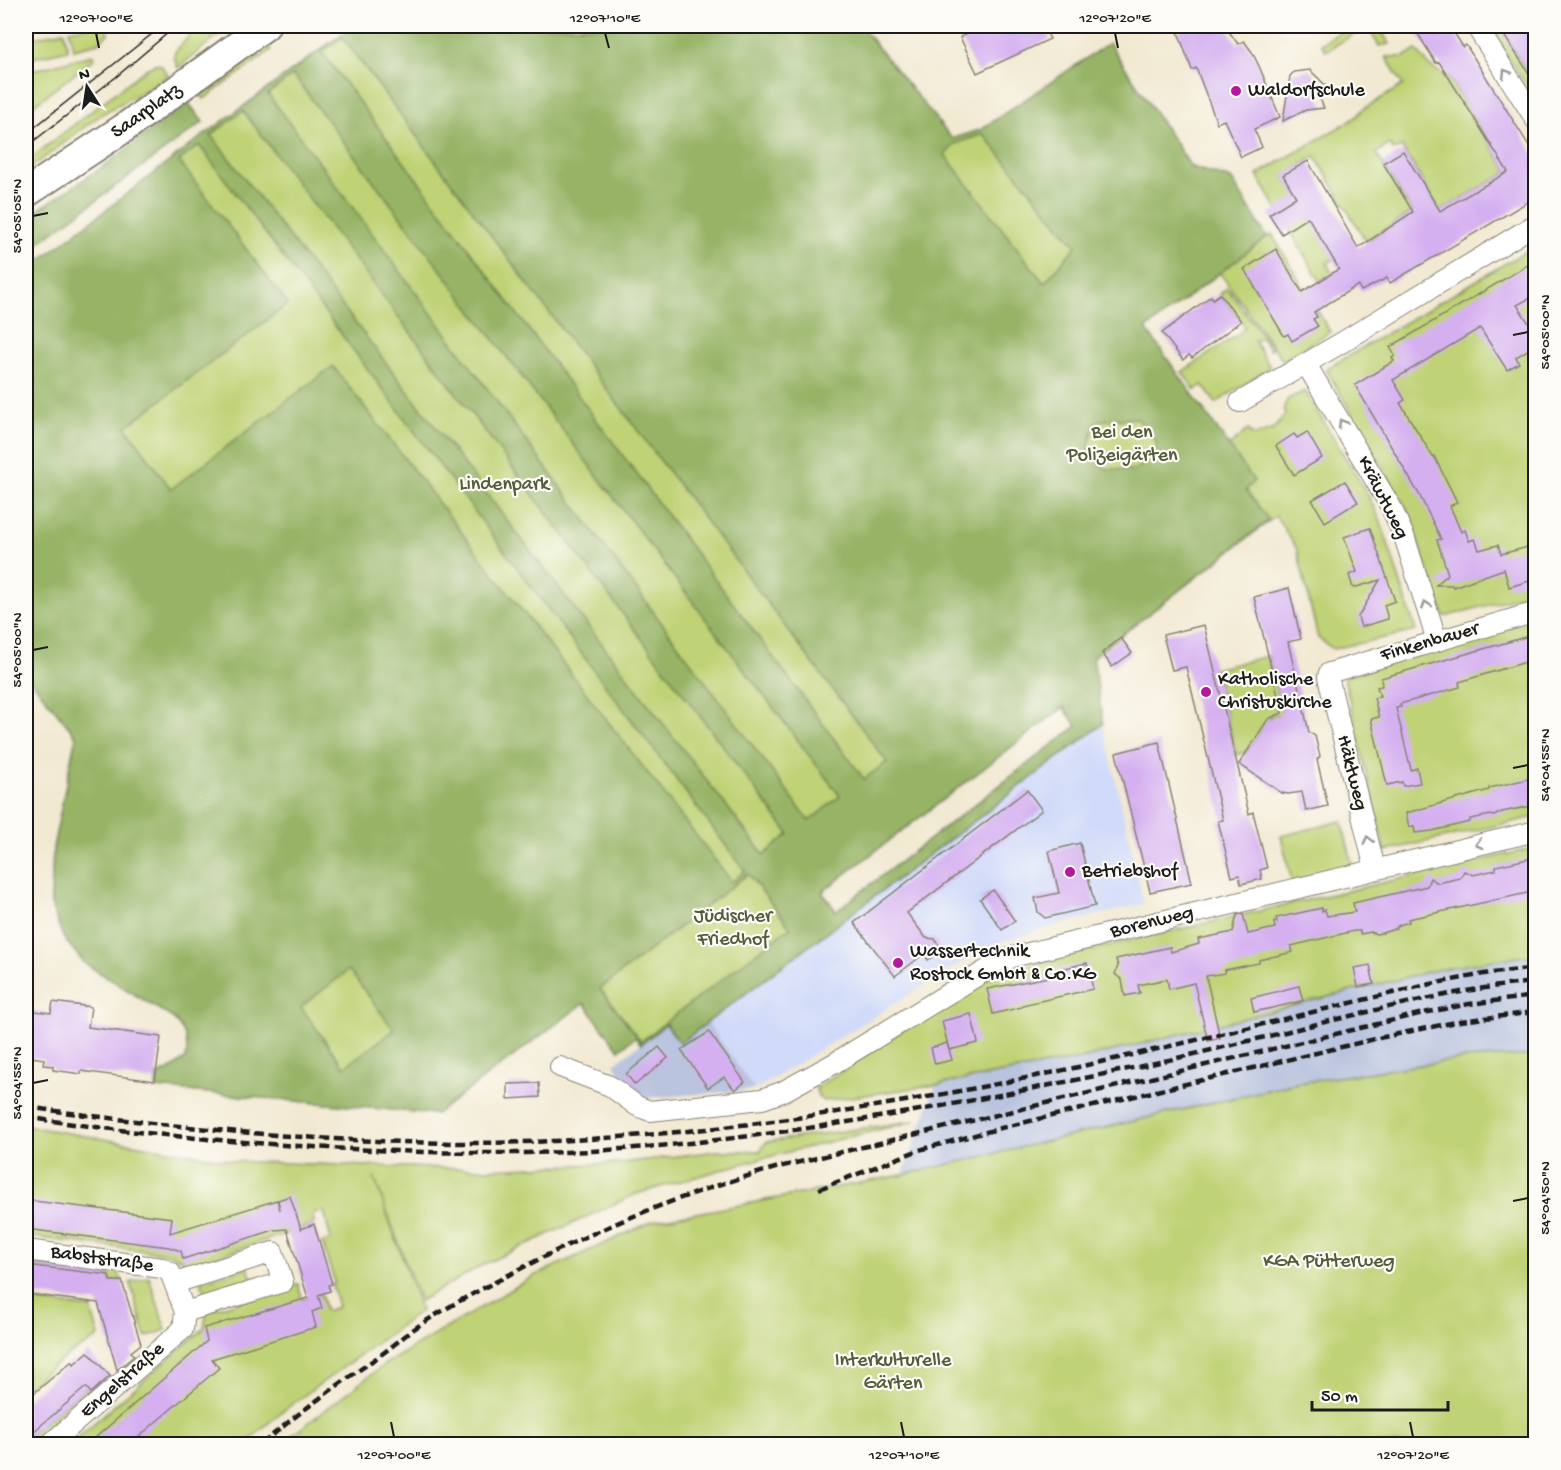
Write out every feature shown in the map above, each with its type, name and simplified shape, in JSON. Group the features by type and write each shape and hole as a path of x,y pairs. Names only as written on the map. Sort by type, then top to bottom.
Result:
{"main road":[{"name":"Saarplatz","path":"26,193 124,128 265,26"}],"street":[{"path":"1476,26 1536,120"},
{"path":"1240,402 1536,224"},
{"name":"Kräwtweg","path":"1306,363 1391,507 1404,536 1437,641"},
{"name":"Finkenbauer","path":"1328,677 1333,671 1536,612"},
{"name":"Häktweg","path":"1328,677 1375,870"},
{"name":"Borenweg","path":"560,1067 610,1086 637,1106 650,1112 762,1099 782,1092 833,1064 985,971 1012,957 1536,831"},
{"name":"Babststraße","path":"26,1250 162,1268 170,1272 185,1312"},
{"path":"175,1283 273,1252 283,1282 185,1312"},
{"name":"Engelstraße","path":"50,1444 183,1329 185,1312"}],"shaded area":[{"path":"1103,724 1144,904 1063,923 1004,941 973,955 755,1090 708,1023"},
{"path":"1535,955 1535,1055 1462,1059 1297,1083 903,1175 936,1085 1080,1059 1436,970"},
{"path":"708,1023 755,1090 647,1098 637,1094 630,1087 614,1064 667,1024 680,1043"}],"green space":[{"path":"89,26 106,26 108,34 98,43 73,49 69,30"},
{"path":"198,26 216,26 222,32 178,68 174,57 175,52"},
{"name":"Lindenpark","path":"353,26 867,26 863,29 952,139 980,130 1109,43 1191,167 1231,179 1267,237 1272,234 1330,332 1283,360 1220,273 1146,329 1229,446 1248,430 1254,436 1274,429 1285,414 1284,407 1288,399 1305,391 1368,495 1381,522 1416,631 1333,649 1318,638 1297,549 1276,516 1093,657 1103,724 680,1043 666,1024 641,1044 635,1037 619,1050 584,1003 436,1114 156,1088 157,1075 168,1071 186,1058 187,1046 183,1032 173,1018 84,963 63,937 51,904 53,848 76,736 26,674 26,271 196,141","holes":["1063,707 1077,726 836,911 822,892"]},
{"name":"Lindenpark","path":"353,26 867,26 863,29 952,139 980,130 1109,43 1191,167 1231,179 1267,237 1146,329 1254,481 1246,490 1269,520 1093,657 1103,724 680,1043 666,1024 641,1044 635,1037 619,1050 584,1003 436,1114 156,1088 157,1075 168,1071 186,1058 187,1046 183,1032 173,1018 84,963 63,937 51,904 53,848 76,736 26,674 26,271 196,141","holes":["342,37 887,762 864,779 322,52","293,75 840,796 809,821 268,94","243,111 789,834 764,855 211,135","983,134 1076,246 1044,283 945,155 955,144","199,145 745,871 732,882 333,366 171,489 126,427 288,304 179,161","1137,418 1156,441 1157,456 1134,470 1107,469 1088,449 1096,421","1064,707 1077,726 836,911 822,892","748,874 790,927 641,1041 600,989","349,970 394,1030 344,1067 301,1007"]},
{"path":"1349,26 1367,26 1326,51 1321,44"},
{"path":"1367,26 1396,26 1382,32 1390,44 1379,46"},
{"path":"1490,26 1498,26 1535,84 1535,100"},
{"path":"64,31 68,50 28,59 26,40"},
{"path":"265,42 271,50 204,99 198,91"},
{"path":"1416,50 1431,67 1449,78 1508,172 1440,211 1402,147 1393,150 1390,144 1376,153 1413,212 1366,241 1315,156 1284,176 1329,251 1337,257 1327,263 1332,274 1320,281 1257,175 1355,118 1362,110 1403,85 1386,57 1404,57"},
{"path":"93,55 94,59 26,111 26,72"},
{"path":"156,64 161,65 168,75 104,113 26,171 26,162 146,69"},
{"path":"188,102 203,122 26,252 26,218 98,170"},
{"path":"1535,246 1535,592 1444,616 1407,509 1326,369"},
{"path":"1227,288 1272,348 1270,350 1261,338 1254,341 1270,367 1216,403 1202,385 1195,390 1182,372 1240,333 1245,327 1220,294"},
{"path":"1535,619 1535,817 1385,851 1344,677"},
{"path":"1268,656 1283,717 1275,714 1271,716 1246,752 1236,755 1215,669"},
{"path":"1342,821 1353,868 1292,882 1281,836"},
{"path":"1535,848 1535,955 1436,970 1080,1059 936,1085 823,1101 818,1096 816,1088 930,1012 998,973 1097,948"},
{"name":"KGA Pütterweg","path":"1535,1055 1535,1444 281,1444 385,1364 534,1276 653,1221 903,1175 1297,1083 1462,1059"},
{"path":"914,1121 748,1162 636,1194 482,1265 420,1301 374,1177 421,1311 280,1413 245,1444 70,1444 204,1328 207,1311 298,1284 302,1299 321,1294 326,1311 338,1307 332,1284 335,1283 322,1242 331,1240 324,1211 313,1213 314,1224 185,1267 182,1259 170,1254 26,1236 26,1126 233,1161 487,1169 622,1163 717,1151 760,1151 766,1142"},
{"path":"26,1261 118,1271 122,1281 110,1281 109,1275 26,1265"},
{"path":"248,1267 252,1280 205,1294 201,1281"},
{"path":"149,1277 166,1330 146,1337 130,1283"},
{"path":"26,1300 91,1308 99,1337 68,1355 26,1388"},
{"path":"86,1387 92,1394 32,1444 26,1444 26,1438"}],"building":[{"path":"983,26 1043,26 1050,39 977,73 960,37"},
{"name":"Waldorfschule","path":"1187,26 1225,26 1238,44 1244,41 1252,52 1280,117 1254,129 1262,147 1241,157 1224,120 1217,123 1196,68 1192,70 1178,32"},
{"path":"1413,26 1450,26 1463,47 1466,45 1536,157 1536,197 1390,283 1387,278 1361,291 1358,285 1314,312 1317,317 1313,319 1318,326 1292,341 1288,334 1284,336 1244,269 1276,249 1302,292 1339,269 1308,217 1282,234 1269,214 1296,197 1283,175 1308,161 1358,248 1413,212 1383,163 1403,151 1440,211 1508,172 1439,62 1436,63"},
{"path":"1498,26 1531,26 1536,33 1536,84"},
{"path":"1310,70 1325,85 1317,92 1324,108 1306,110 1283,121 1290,76 1294,72"},
{"path":"1536,260 1536,295 1517,305 1536,334 1536,345 1516,357 1519,363 1507,370 1480,328 1393,380 1405,400 1400,403 1434,456 1457,502 1450,506 1461,532 1465,530 1469,541 1475,539 1479,550 1498,545 1501,554 1536,545 1536,579 1509,587 1504,569 1453,587 1452,585 1436,585 1448,574 1437,540 1441,539 1419,494 1355,385 1394,361 1392,358 1395,356 1390,347"},
{"path":"1220,294 1241,321 1192,358 1189,355 1183,360 1162,333 1211,296 1213,299"},
{"path":"1307,432 1322,458 1294,475 1276,446 1294,434 1297,438"},
{"path":"1345,481 1358,502 1325,522 1312,500"},
{"path":"1370,528 1395,601 1384,605 1388,619 1361,627 1358,617 1380,580 1353,588 1349,575 1357,572 1344,537"},
{"path":"1289,588 1301,639 1288,642 1309,732 1315,736 1320,756 1317,760 1328,806 1306,811 1302,792 1282,793 1239,764 1268,719 1282,713 1254,597"},
{"path":"1204,625 1249,814 1253,812 1267,868 1260,870 1262,879 1241,884 1239,875 1232,877 1218,821 1223,820 1186,667 1172,670 1163,635"},
{"path":"1536,634 1536,659 1459,682 1460,687 1400,704 1401,707 1396,708 1411,770 1417,768 1420,783 1403,786 1402,782 1387,785 1371,719 1379,717 1374,698 1380,696 1377,687 1382,686 1381,678"},
{"path":"1121,638 1132,653 1112,667 1102,653"},
{"path":"1159,742 1192,883 1150,892 1116,753"},
{"path":"1536,777 1536,805 1502,812 1494,816 1470,819 1470,822 1432,831 1415,833 1414,826 1409,827 1406,813 1489,790 1489,788"},
{"path":"1027,790 1042,810 907,913 926,938 935,939 939,946 937,954 928,960 924,954 895,976 854,923"},
{"name":"Betriebshof","path":"1080,843 1095,906 1045,918 1038,912 1035,898 1059,893 1049,851"},
{"path":"1536,857 1536,891 1408,919 1409,922 1382,933 1360,934 1360,931 1354,931 1291,946 1293,952 1259,960 1259,963 1224,970 1225,973 1206,976 1220,1038 1208,1041 1194,983 1169,989 1167,979 1138,985 1140,993 1125,996 1122,980 1115,974 1118,966 1116,959 1170,947 1171,952 1199,944 1198,939 1233,932 1237,915 1243,914 1248,934 1275,928 1276,918 1322,908 1327,916 1355,912 1353,903 1427,886 1430,878 1438,883 1460,878 1464,871 1473,875 1496,870 1496,866"},
{"path":"993,890 1015,921 1002,930 980,899"},
{"path":"1087,963 1093,989 993,1014 987,989 1054,976 1053,971"},
{"path":"1370,965 1374,984 1358,987 1354,968"},
{"path":"1299,986 1303,1001 1254,1012 1251,998"},
{"path":"53,1002 91,1007 88,1027 161,1037 155,1081 81,1071 81,1074 53,1070 53,1066 43,1065 44,1059 26,1056 26,1010 51,1013"},
{"path":"971,1014 978,1043 949,1050 942,1021"},
{"path":"709,1032 745,1082 735,1090 724,1077 708,1088 681,1050"},
{"path":"947,1043 952,1060 935,1064 931,1048"},
{"path":"659,1047 668,1058 635,1085 626,1074"},
{"path":"539,1083 540,1097 508,1099 508,1084"},
{"path":"290,1196 301,1229 314,1224 332,1284 328,1285 330,1291 318,1295 322,1308 312,1312 316,1327 212,1359 219,1368 130,1444 88,1444 207,1341 204,1328 308,1298 287,1229 274,1230 183,1259 181,1251 169,1247 26,1229 26,1200 172,1218 170,1233 277,1200 280,1210 278,1200"},
{"path":"26,1265 109,1275 110,1281 122,1281 141,1344 131,1352 134,1356 117,1370 98,1303 26,1294"},
{"path":"88,1352 110,1376 91,1393 86,1387 26,1438 26,1400 72,1361 74,1364"}],"tram line":[{"path":"26,134 162,26"},
{"path":"26,147 116,77 176,26"}],"railway":[{"path":"26,1107 157,1124 355,1140 487,1143 680,1132 806,1117 993,1085 1149,1051 1431,984 1484,974 1536,968"},
{"path":"26,1117 178,1136 367,1150 477,1153 622,1149 786,1131 948,1105 1154,1063 1426,999 1536,982"},
{"path":"262,1444 414,1329 447,1308 572,1243 639,1214 707,1189 779,1167 1419,1014 1469,1004 1536,996"},
{"path":"819,1189 919,1150 1001,1128 1379,1038 1460,1021 1536,1012"}],"place":[{"name":"Waldorfschule","path":"1236,91"},
{"name":"Katholische Christuskirche","path":"1206,692"},
{"name":"Betriebshof","path":"1070,872"},
{"name":"Wassertechnik Rostock GmbH & Co.KG","path":"898,963"}],"park label":[{"name":"Bei den Polizeigärten","path":"1122,444"},
{"name":"Jüdischer Friedhof","path":"733,928"},
{"name":"Interkulturelle Gärten","path":"893,1372"}]}
